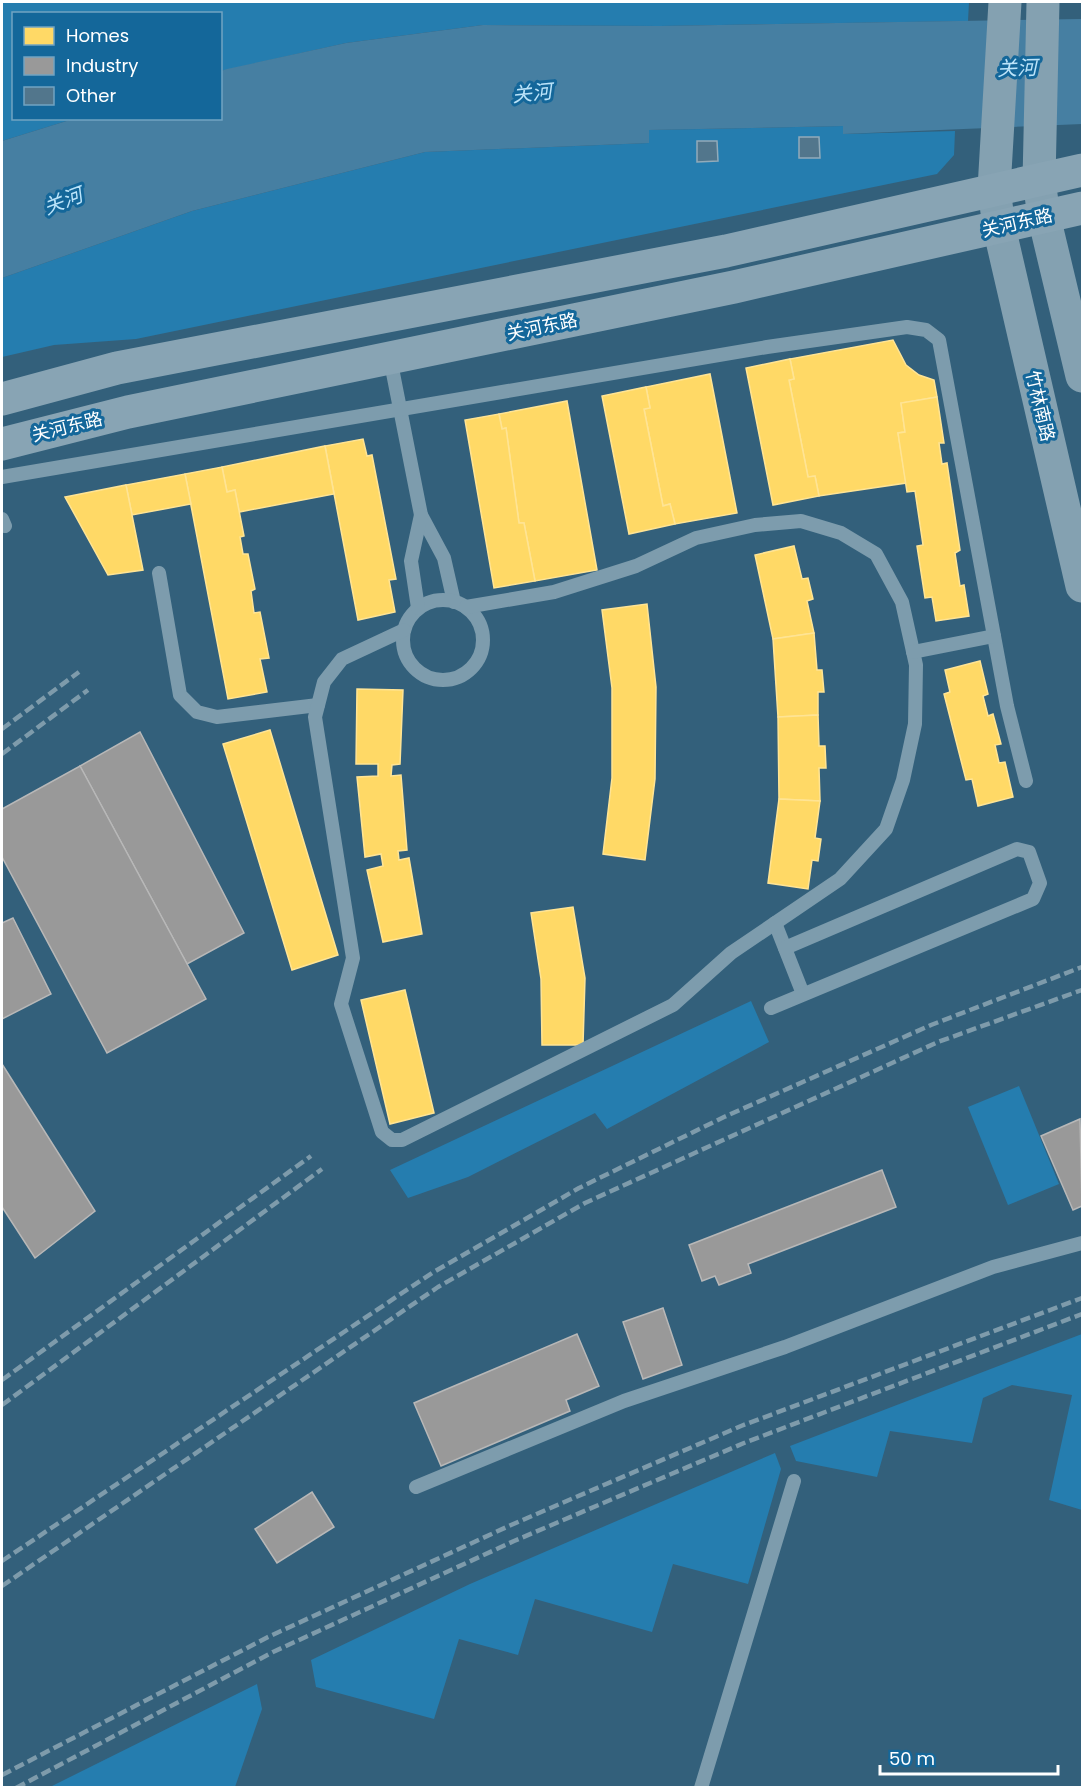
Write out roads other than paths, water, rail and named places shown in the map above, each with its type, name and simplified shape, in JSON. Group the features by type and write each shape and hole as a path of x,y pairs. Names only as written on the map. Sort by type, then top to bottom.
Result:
{"main road":[{"name":"竹林南路","path":"1005,2 994,189 999,227 1083,586"},
{"path":"1043,2 1038,180 1044,217 1083,376"},
{"name":"关河东路","path":"2,399 117,368 726,250 1083,170"},
{"name":"关河东路","path":"2,444 128,412 734,287 1083,208"}],"lane":[{"path":"2,477 767,347 907,327 927,330 939,340 1007,706 1026,781"},
{"path":"390,358 421,515 444,558 460,604 481,627 481,652 466,673 453,679 440,680 426,676 415,669 407,657 404,630"},
{"path":"418,608 411,561 421,515"},
{"path":"801,521 841,533 876,554 903,602 916,665 915,724 903,780 886,829 840,879 731,953 673,1005 402,1140 392,1140 382,1132 341,1004 353,958 315,717 324,682 342,659 404,630 418,608 436,601 460,604 554,592 636,566 696,538 755,525 801,521"},
{"path":"159,573 180,695 197,712 217,717 318,705"},
{"path":"913,652 994,636"},
{"path":"771,1008 1033,899 1040,883 1029,852 1017,849 785,948"},
{"path":"775,923 803,994"},
{"path":"416,1487 624,1401 785,1347 993,1267 1083,1244"},
{"path":"701,1788 794,1481"}],"water":[{"name":"关河","path":"1082,19 1082,124 843,134 843,126 649,130 649,143 425,152 192,211 2,278 2,141 70,120 222,120 222,71 346,43 483,25 660,26"}],"railway":[{"path":"2,729 79,672"},
{"path":"2,754 88,690"},
{"path":"2,1561 432,1273 579,1188 724,1117 931,1025 1082,967"},
{"path":"2,1586 438,1287 585,1203 938,1042 1082,990"},
{"path":"2,1380 311,1156"},
{"path":"2,1405 322,1169"},
{"path":"2,1775 268,1637 511,1525 741,1426 1082,1298"},
{"path":"16,1788 273,1652 514,1541 744,1443 1082,1314"}]}
